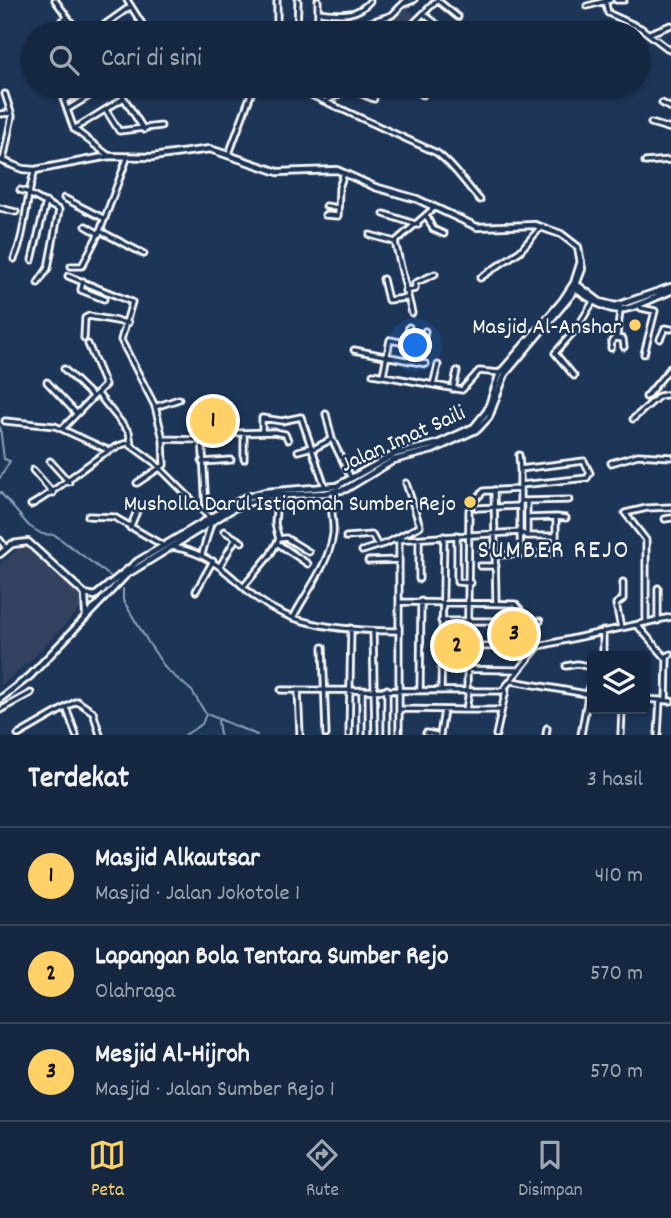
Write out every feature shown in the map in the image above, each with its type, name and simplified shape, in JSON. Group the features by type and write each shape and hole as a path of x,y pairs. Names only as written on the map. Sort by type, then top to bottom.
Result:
{"main road":[{"path":"1,161 23,170 35,170 109,156 152,157 200,148 278,172 328,170 344,173 375,187 417,199 481,229 530,224 541,227 573,243 580,250 582,260 575,288"},
{"path":"575,288 600,302 616,306 671,289"},
{"path":"575,288 605,309 620,311 671,289"},
{"name":"Jalan Imat Saili","path":"127,572 210,519 252,499 340,491 394,460 445,441 479,423 487,411 500,373 575,288"},
{"name":"Jalan Imat Saili","path":"127,572 161,546 256,493 326,489 352,480 390,457 442,447 482,426 492,411 505,373 575,288"},
{"path":"0,554 6,548 22,541 32,544 88,595 98,595 127,572"},
{"path":"0,699 30,676 86,617 114,582"},
{"path":"86,617 88,595"}],"street":[{"path":"55,0 70,21"},
{"path":"127,0 140,21"},
{"path":"277,0 277,21"},
{"path":"297,21 298,0"},
{"path":"317,21 318,0"},
{"path":"318,12 348,15 362,10 369,0"},
{"path":"376,21 392,15 405,2 414,0"},
{"path":"418,21 437,0 458,17"},
{"path":"616,0 624,0"},
{"path":"587,6 607,1 608,13 625,21"},
{"path":"110,21 131,6"},
{"path":"425,15 433,21"},
{"path":"62,21 67,17"},
{"path":"671,25 650,33 671,51"},
{"path":"1,161 11,113 5,94"},
{"path":"69,98 64,101 74,129 109,156"},
{"path":"68,109 86,98"},
{"path":"229,155 251,98"},
{"path":"319,98 437,153 453,164 460,179 480,200"},
{"path":"326,101 331,98"},
{"path":"74,129 124,99 144,130"},
{"path":"662,103 671,107"},
{"path":"106,109 120,131 161,126"},
{"path":"0,114 11,113"},
{"path":"651,123 671,129"},
{"path":"71,266 82,266 100,232 128,156"},
{"path":"645,162 671,160"},
{"path":"14,259 35,170"},
{"path":"325,215 338,216 344,173"},
{"path":"20,191 59,210 48,268 38,283"},
{"path":"64,198 105,219"},
{"path":"32,260 46,202"},
{"path":"326,206 338,208"},
{"path":"0,208 16,212"},
{"path":"395,242 418,225 434,208"},
{"path":"384,214 418,225"},
{"path":"427,217 433,229 444,234"},
{"path":"86,226 144,254"},
{"path":"480,278 520,251 541,227"},
{"path":"370,235 395,242"},
{"path":"395,242 406,298 412,313"},
{"path":"86,274 81,290 104,299"},
{"path":"405,291 415,289 415,283 435,274"},
{"path":"68,276 131,301 128,323 121,341 155,407 165,460 160,470 137,483"},
{"path":"383,279 388,300 406,298"},
{"path":"574,376 555,354 577,328 593,302"},
{"path":"639,304 640,308 655,311 644,354"},
{"path":"616,338 620,311"},
{"path":"84,338 82,331 86,317 128,323"},
{"path":"406,343 409,327"},
{"path":"660,339 664,328 671,329"},
{"path":"383,376 390,340 424,346 425,331"},
{"path":"611,348 611,341 616,338 623,339 624,347"},
{"path":"62,429 105,385 88,344"},
{"path":"354,350 426,364"},
{"path":"433,385 438,365"},
{"path":"646,397 671,367"},
{"path":"64,369 93,397"},
{"path":"453,389 457,371"},
{"path":"373,374 465,390 479,371 500,373"},
{"path":"47,382 76,413"},
{"path":"97,393 129,432 131,444 210,519"},
{"path":"633,419 659,396 671,394"},
{"path":"155,407 179,399"},
{"path":"202,554 210,519 202,462 201,415 214,410"},
{"path":"326,414 332,439 352,480"},
{"path":"263,432 262,418 284,421 299,416 326,489"},
{"path":"5,421 62,429 110,451"},
{"path":"244,433 244,459"},
{"path":"202,434 283,433 288,440"},
{"path":"163,439 202,440"},
{"path":"298,451 332,439"},
{"path":"31,505 53,493 121,444 131,444"},
{"path":"519,455 521,554"},
{"path":"611,463 638,455 671,457"},
{"path":"202,462 231,460"},
{"path":"50,461 69,482"},
{"path":"476,499 482,491 587,478 590,473 584,461 520,469"},
{"path":"33,470 53,493"},
{"path":"362,551 393,540 420,526 406,483"},
{"path":"494,491 496,602"},
{"path":"278,495 275,524 278,541 308,564"},
{"path":"294,617 321,567 330,544 333,533 331,500"},
{"path":"477,508 527,501 569,500"},
{"path":"527,501 527,536"},
{"path":"130,527 140,504"},
{"path":"646,624 646,540 625,513 647,508 671,507"},
{"path":"466,710 471,583 469,510"},
{"path":"88,516 109,515 161,546 202,554 276,610 294,617 373,631 398,631"},
{"path":"496,555 554,553 556,517"},
{"path":"527,518 566,517"},
{"path":"224,531 242,542"},
{"path":"393,540 520,532 527,536 556,536"},
{"path":"346,537 372,534 378,546"},
{"path":"457,535 457,582 471,583"},
{"path":"441,691 444,536"},
{"path":"244,586 278,541 286,538 309,552"},
{"path":"419,539 419,579"},
{"path":"0,540 6,548"},
{"path":"220,566 235,540"},
{"path":"399,541 399,735"},
{"path":"482,551 496,550"},
{"path":"368,561 399,560"},
{"path":"196,591 213,561"},
{"path":"480,566 496,566"},
{"path":"621,628 616,604 623,598 623,582"},
{"path":"658,588 658,621"},
{"path":"420,690 421,601"},
{"path":"400,603 441,601 517,605 521,622 521,647"},
{"path":"468,647 538,646 671,617"},
{"path":"441,621 540,621"},
{"path":"637,625 667,658"},
{"path":"349,735 352,628"},
{"path":"373,631 375,735"},
{"path":"603,631 603,651"},
{"path":"496,735 506,688 538,646"},
{"path":"323,647 327,690 326,735"},
{"path":"650,699 668,701 668,670 664,664 671,654"},
{"path":"566,666 587,666"},
{"path":"441,669 519,670"},
{"path":"511,681 587,694"},
{"path":"281,690 502,691 506,688"},
{"path":"387,689 387,735"},
{"path":"298,690 300,735"},
{"path":"362,690 362,735"},
{"path":"0,709 31,693"},
{"path":"658,735 660,700"},
{"path":"18,735 78,701 91,709 100,735"},
{"path":"66,707 75,733 68,735"},
{"path":"581,735 587,708"},
{"path":"399,709 501,710"},
{"path":"426,733 436,735 444,710"},
{"path":"621,735 622,714"},
{"path":"546,735 547,728"}],"shaded area":[{"path":"407,8 421,21 385,21"},
{"path":"24,544 31,545 85,596 84,605 31,660 0,686 0,564"}],"waterway":[{"path":"0,427 4,459 10,461 0,478"},
{"path":"0,492 29,526 42,534 55,535 110,576"},
{"path":"123,589 123,600 148,642 166,669 192,691 206,714 202,724 185,735"},
{"path":"207,714 257,735"},
{"path":"218,721 220,735"}],"place":[{"name":"Masjid Al-Anshar","path":"635,325"},
{"name":"Masjid Alkautsar","path":"213,421"},
{"name":"Musholla Darul Istiqomah Sumber Rejo","path":"470,502"},
{"name":"Mesjid Al-Hijroh","path":"514,634"},
{"name":"Lapangan Bola Tentara Sumber Rejo","path":"457,646"}],"district":[{"name":"SUMBER REJO","path":"554,548"}]}
